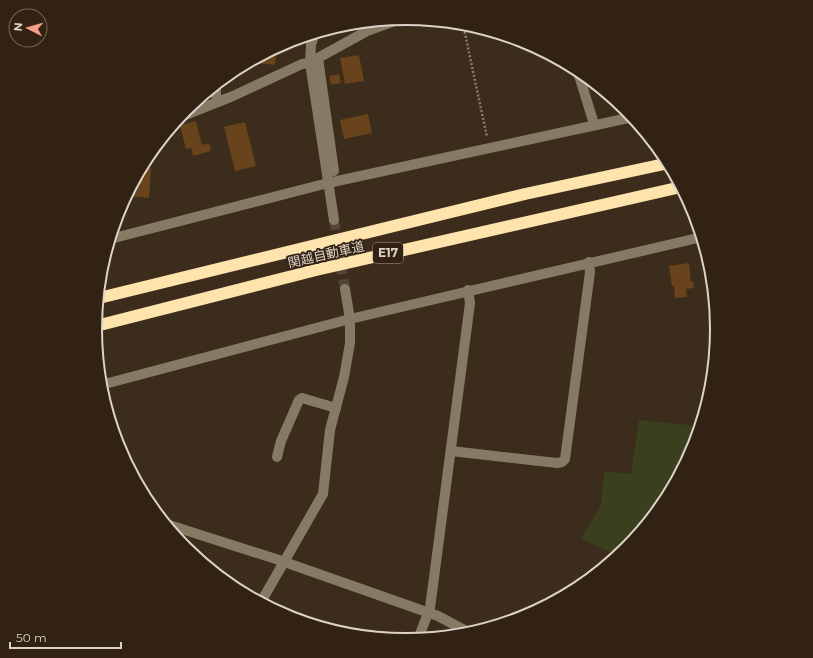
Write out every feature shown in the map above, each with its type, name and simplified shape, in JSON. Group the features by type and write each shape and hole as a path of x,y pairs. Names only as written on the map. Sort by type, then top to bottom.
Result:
{"highway":[{"name":"関越自動車道","path":"104,297 509,198 662,165"},
{"name":"関越自動車道","path":"102,324 316,270 676,188"}],"street":[{"path":"334,171 318,58 366,31 377,27"},
{"path":"313,40 310,63 334,220"},
{"path":"195,111 302,64 310,63"},
{"path":"580,80 594,124"},
{"path":"216,92 216,96 219,101"},
{"path":"117,237 328,183 625,118"},
{"path":"107,383 350,319 468,290 696,238"},
{"path":"451,451 557,464 565,459 590,272 589,262"},
{"path":"264,597 323,494 329,437 348,355 351,333 345,289"},
{"path":"421,632 429,614 470,303 468,290"},
{"path":"277,457 281,441 298,400 302,398 336,408"},
{"path":"177,527 284,562 438,616 460,628"}],"path":[{"path":"464,31 489,148"}],"green space":[{"path":"639,420 694,425 670,481 648,514 612,553 581,538 601,506 604,471 631,474"}],"building":[{"path":"276,54 275,65 260,63"},
{"path":"359,55 364,81 345,84 340,58"},
{"path":"339,74 341,83 331,85 329,76"},
{"path":"368,114 372,133 344,139 340,120"},
{"path":"196,121 202,145 209,143 211,151 193,156 191,148 186,149 180,126 182,124"},
{"path":"245,122 256,166 235,171 224,127"},
{"path":"149,168 151,168 149,198 133,196 143,177"},
{"path":"689,263 691,282 693,281 694,288 686,289 687,297 675,298 674,286 672,286 669,266"}],"tunnel":[{"path":"334,220 345,289"}]}
